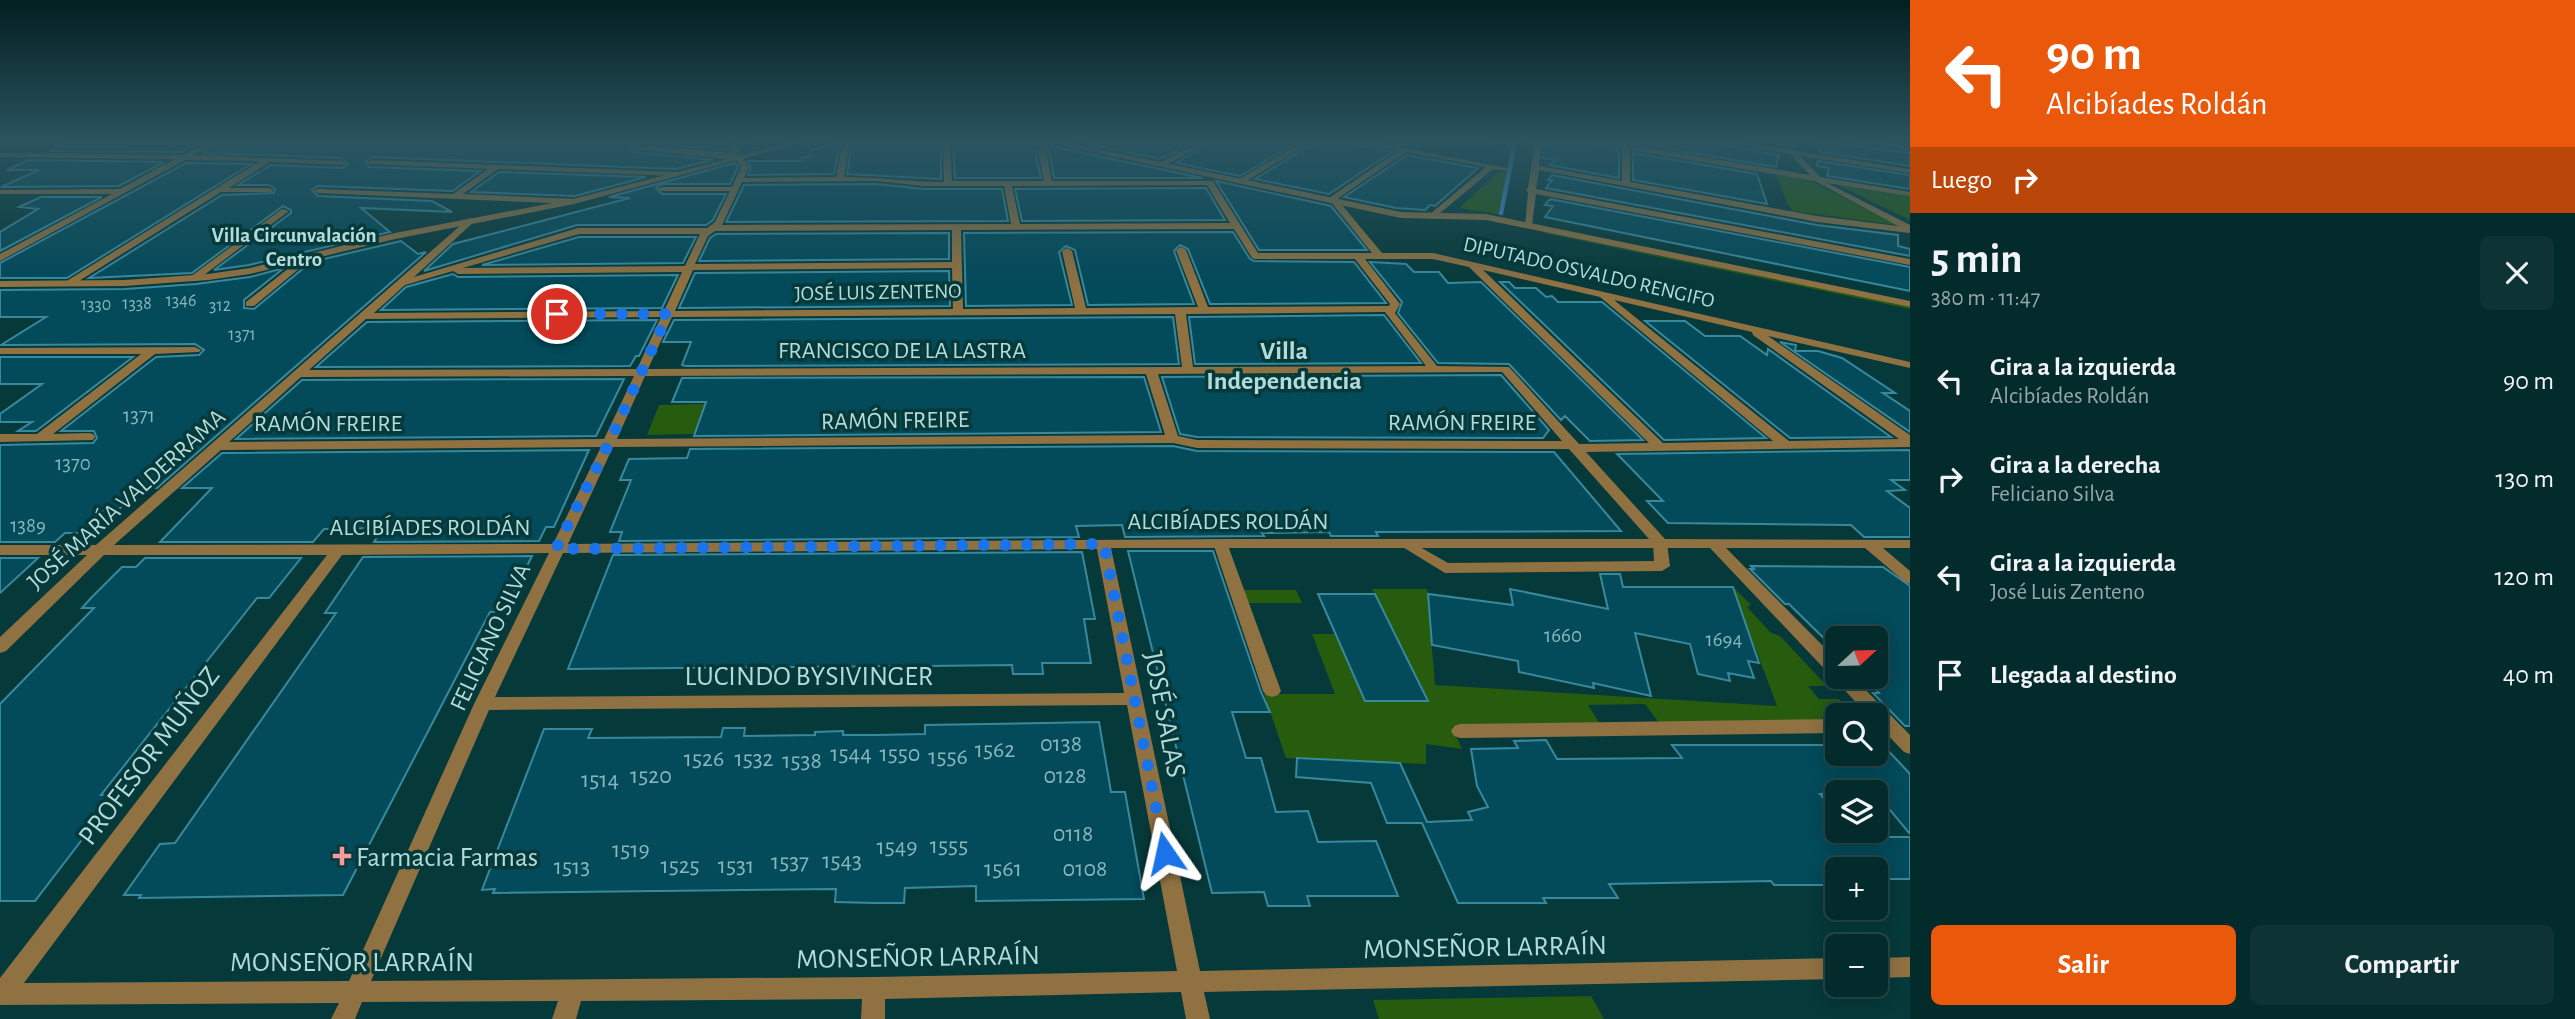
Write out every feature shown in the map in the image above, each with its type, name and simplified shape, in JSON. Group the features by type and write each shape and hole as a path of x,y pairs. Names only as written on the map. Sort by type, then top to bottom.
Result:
{"street":[{"path":"0,258 123,190"},
{"path":"68,284 219,190 269,190"},
{"path":"455,196 464,190"},
{"path":"0,284 193,279 250,271 617,190"},
{"name":"FELICIANO SILVA","path":"343,1019 483,704 556,549 608,445 689,268 709,230 719,223 734,190"},
{"path":"1009,190 1016,226"},
{"path":"1214,190 1236,226"},
{"path":"1279,190 1401,215 1476,216 1528,225 1910,304"},
{"path":"1332,201 1348,190"},
{"path":"1433,216 1464,190"},
{"path":"1528,225 1530,190 1910,262"},
{"path":"1661,190 1817,219 1910,229"},
{"path":"1837,190 1910,229"},
{"path":"1885,190 1910,194"},
{"path":"0,192 120,191"},
{"path":"318,191 574,201"},
{"path":"0,204 24,192"},
{"path":"1332,201 1379,256"},
{"path":"193,279 285,211"},
{"name":"JOSÉ MARÍA VALDERRAMA","path":"0,647 101,549 472,220"},
{"path":"1528,225 1548,236 1910,312"},
{"path":"401,283 578,231 1236,226"},
{"name":"DIPUTADO OSVALDO RENGIFO","path":"1236,226 1255,256 1433,256 1907,366"},
{"path":"956,227 958,310"},
{"path":"1181,250 1204,310"},
{"path":"1067,251 1081,310"},
{"path":"1358,256 1395,304 1390,313 1434,369"},
{"path":"250,304 307,258"},
{"path":"441,271 957,265"},
{"path":"1472,265 1660,447"},
{"path":"1601,295 1786,445"},
{"name":"JOSÉ LUIS ZENTENO","path":"364,316 1393,309"},
{"path":"1180,310 1188,370"},
{"path":"1752,329 1910,442"},
{"path":"41,437 153,350"},
{"path":"0,351 195,350"},
{"name":"FRANCISCO DE LA LASTRA","path":"298,374 1505,369 1574,446"},
{"path":"1151,370 1173,439"},
{"path":"0,438 89,437"},
{"name":"RAMÓN FREIRE","path":"218,446 1173,439 1197,444 1660,447 1910,442"},
{"path":"1406,543 1445,568 1662,566 1660,543 1574,446"},
{"path":"1220,543 1254,629 1267,666 1272,691"},
{"name":"ALCIBÍADES ROLDÁN","path":"0,550 556,549 1220,543 1910,544"},
{"name":"JOSÉ SALAS","path":"1104,544 1198,1019"},
{"path":"1713,544 1825,659"},
{"path":"1869,544 1910,579"},
{"name":"PROFESOR MUÑOZ","path":"1,994 338,550"},
{"name":"LUCINDO BYSIVINGER","path":"483,704 1135,699"},
{"path":"1460,731 1825,726"},
{"path":"1888,730 1910,747"},
{"path":"1888,968 1910,967"},
{"name":"MONSEÑOR LARRAÍN","path":"1,994 874,988 1825,968"},
{"path":"873,1019 874,988"},
{"path":"565,1019 573,989"}],"green space":[{"path":"1479,190 1503,190 1498,214 1459,208"},
{"path":"1782,190 1828,190 1897,225 1793,211"},
{"path":"1848,190 1874,190 1910,196 1910,220"},
{"path":"1544,233 1910,307 1910,309"},
{"path":"705,404 695,434 647,435 659,405"},
{"path":"1732,586 1751,605 1747,607 1771,633 1780,636 1825,684 1825,686 1808,686 1819,699 1839,699 1843,703 1825,703 1825,721 1659,723 1645,704 1588,705 1600,724 1452,726 1462,749 1426,744 1426,764 1286,758 1264,694 1335,694 1312,634 1335,634 1362,694 1394,694 1427,700 1372,589 1427,589 1435,685 1777,706"},
{"path":"1242,590 1296,590 1302,603 1247,603"},
{"path":"1591,996 1604,1019 1379,1019 1373,1000"}],"building":[{"path":"137,190 210,190 67,278 0,278 0,263"},
{"path":"275,190 313,190 318,196 432,201 452,212 361,208 390,232 249,265 214,270 291,213 291,210 283,206 192,273 89,278 222,195 274,193"},
{"path":"474,190 599,190 575,196 471,192"},
{"path":"637,190 658,190 662,194 726,194 713,220 706,225 577,225 424,271 453,244 630,198 609,197"},
{"path":"742,190 1002,190 1008,221 726,222"},
{"path":"1015,190 1207,190 1225,220 1022,221"},
{"path":"1221,190 1255,190 1331,206 1367,250 1259,250"},
{"path":"1307,190 1336,190 1329,194"},
{"path":"1355,190 1454,190 1435,206 1430,205 1425,210 1396,208 1344,197"},
{"path":"1554,190 1629,190 1817,225 1898,235 1898,246 1910,249 1910,256"},
{"path":"1686,190 1762,190 1767,204"},
{"path":"41,197 102,197 0,251 0,232 38,209 19,207"},
{"path":"1550,199 1910,267 1910,291 1545,217 1553,206 1545,205"},
{"path":"1233,232 1254,261 1354,262 1386,303 1210,304 1188,249 1180,245 1174,251 1194,304 1088,305 1075,250 1066,246 1059,252 1072,305 966,306 964,233"},
{"path":"949,233 949,259 699,261 710,238 716,234"},
{"path":"579,237 696,237 683,263 482,265"},
{"path":"401,241 418,254 426,252 157,488 143,488 118,510 104,510 79,533 65,533 55,542 0,542 0,445 93,443 97,438 94,431 61,431 156,357 199,355 204,350 195,344 1,345 46,317 0,317 0,290 125,289 196,284 250,277 284,268 244,300 244,308 254,309 311,262"},
{"path":"1370,262 1406,264 1414,272 1439,272 1448,283 1481,282 1643,440 1590,441 1565,416 1561,420 1509,364 1438,363 1398,313 1402,302"},
{"path":"949,271 950,306 679,308 695,273"},
{"path":"453,274 458,277 678,275 662,308 381,310 406,287"},
{"path":"1500,282 1509,282 1515,288 1536,288 1546,297 1552,296 1558,302 1602,302 1766,438 1664,440"},
{"path":"1384,315 1421,363 1195,364 1189,317"},
{"path":"1173,317 1179,364 686,366 682,365 691,342 663,342 674,320"},
{"path":"657,320 639,356 636,356 630,366 316,367 367,322"},
{"path":"1645,321 1685,321 1705,336 1740,336 1767,355 1768,349 1891,437 1790,438"},
{"path":"1780,342 1796,345 1795,351 1818,351 1842,358 1895,393 1883,393 1910,411 1910,432"},
{"path":"0,357 133,357 36,431 18,431 32,422 0,422 0,414 42,384 0,384"},
{"path":"1501,375 1549,430 1543,438 1197,437 1180,434 1162,377"},
{"path":"1144,377 1161,432 694,436 706,402 672,402 682,378"},
{"path":"624,379 596,436 236,439 302,380"},
{"path":"1173,446 1197,451 1554,452 1621,531 1376,532 1378,536 1331,536 1329,532 1262,533 1264,536 1125,537 1122,525 1076,526 1079,537 619,541 622,532 610,532 631,480 620,480 629,459 687,458 690,449"},
{"path":"589,450 554,527 546,527 539,541 374,542 383,528 324,529 313,542 160,542 212,488 182,488 222,453"},
{"path":"1910,450 1910,480 1891,480 1905,490 1887,491 1910,508 1910,537 1864,537 1851,525 1668,523 1647,501 1663,501 1617,454"},
{"path":"1128,551 1213,551 1270,712 1232,712 1246,758 1261,758 1276,812 1308,811 1318,842 1376,841 1398,896 1307,896 1310,906 1268,906 1264,892 1212,893"},
{"path":"1082,552 1095,619 1084,619 1091,663 1042,663 1043,674 1013,674 1012,665 926,666 926,675 905,675 906,666 568,669 613,555"},
{"path":"532,556 505,611 490,612 343,895 139,898 141,895 124,895 160,844 175,843 336,613 325,613 363,557"},
{"path":"0,558 38,558 0,593"},
{"path":"145,558 301,558 269,598 257,598 101,795 110,795 91,820 97,820 35,901 0,901 0,704 94,608 82,608 91,598 122,567 136,567"},
{"path":"1751,566 1883,567 1910,586 1910,726 1905,726 1888,708 1888,703 1883,703 1873,693 1879,693 1876,690 1888,690 1888,626 1825,626 1825,639 1750,569 1754,569"},
{"path":"1600,574 1620,574 1623,587 1733,587 1759,663 1748,661 1754,678 1728,673 1730,681 1698,674 1690,644 1635,633 1651,696 1593,683 1594,688 1519,672 1518,661 1432,645 1428,594 1513,605 1510,589 1608,609"},
{"path":"1318,594 1375,594 1428,701 1365,701"},
{"path":"1099,722 1111,792 1125,792 1144,899 976,901 976,886 905,888 904,903 835,902 836,889 493,893 495,889 482,890 544,729 592,729 588,738 721,737 723,728 745,728 744,736 815,735 815,732 843,731 843,735 876,735 925,734 925,725"},
{"path":"1546,740 1557,759 1682,758 1672,745 1825,745 1825,766 1888,766 1888,750 1910,774 1910,834 1888,807 1888,780 1825,780 1825,794 1820,794 1825,800 1825,843 1888,843 1888,837 1910,837 1910,879 1888,879 1888,857 1825,857 1825,885 1774,885 1771,881 1609,884 1618,898 1543,898 1546,903 1458,903 1422,823 1387,823 1371,783 1296,777 1297,758 1400,763 1427,822 1472,820 1468,812 1488,807 1477,786 1471,749 1518,748 1514,741"}],"waterway":[{"path":"1501,213 1506,190"}],"place":[{"name":"Farmacia Farmas","path":"342,856"}],"district":[{"name":"Villa Circunvalación Centro","path":"294,247"},
{"name":"Villa Independencia","path":"1284,365"}],"route":[{"path":"557,314 668,314 608,445 556,549 1104,544 1165,853"}]}
